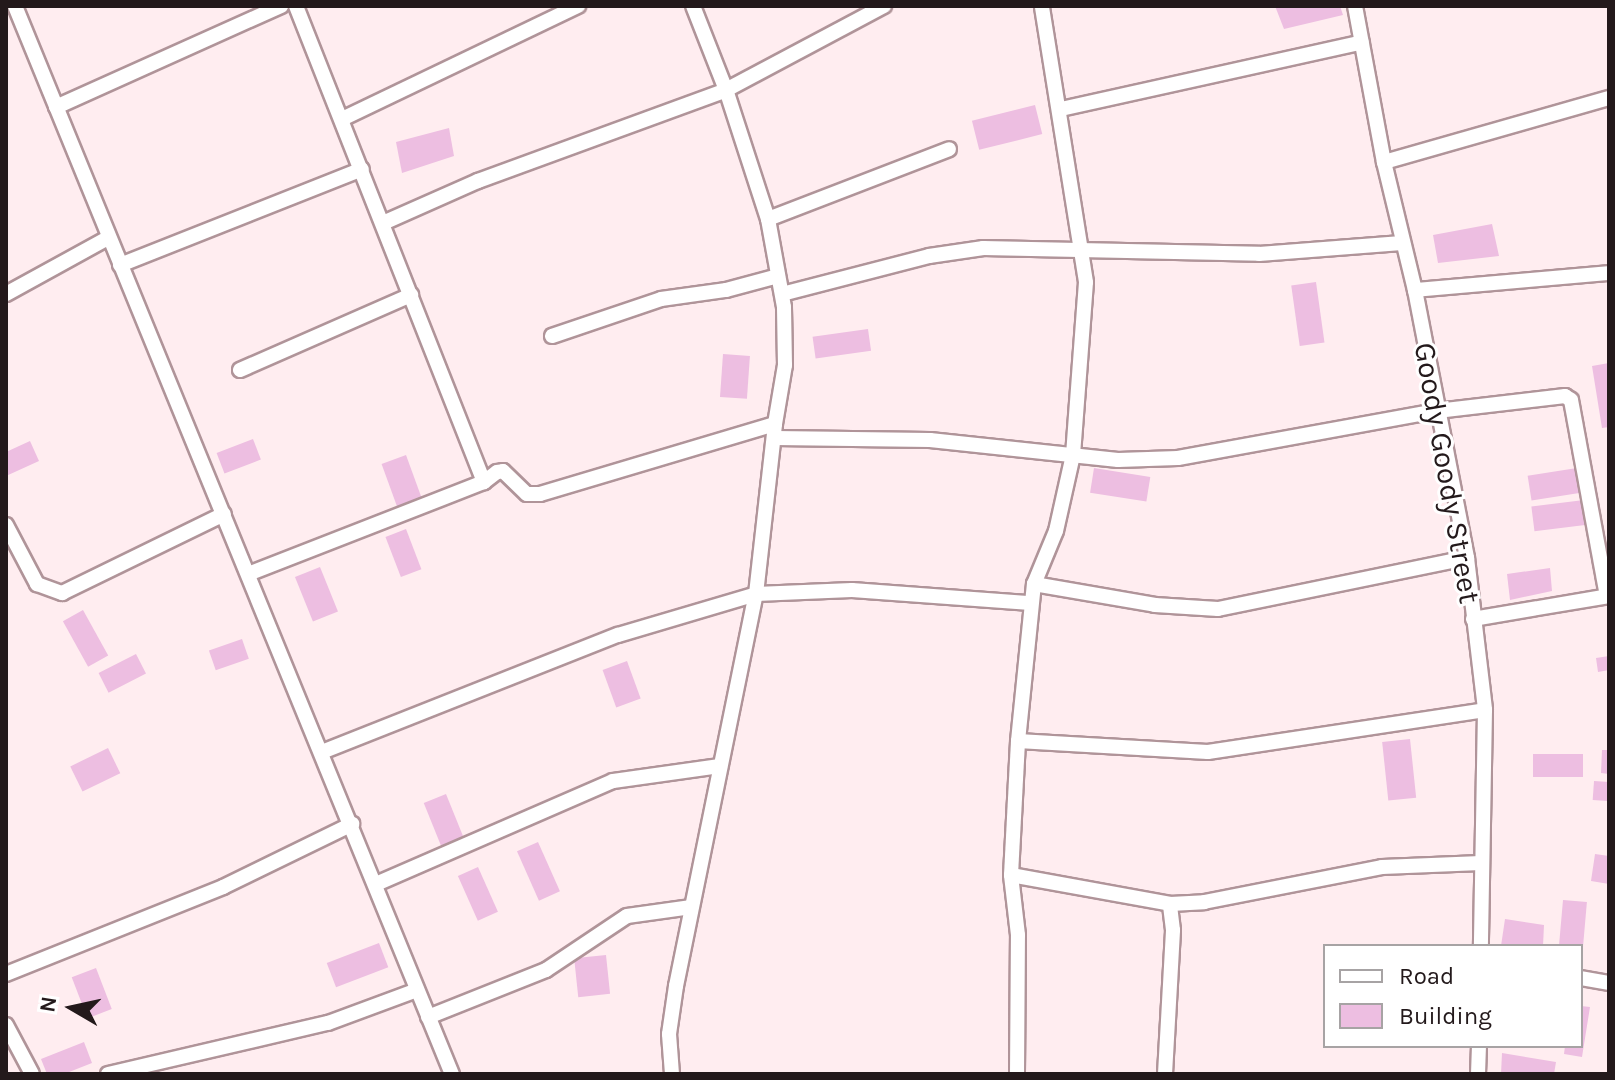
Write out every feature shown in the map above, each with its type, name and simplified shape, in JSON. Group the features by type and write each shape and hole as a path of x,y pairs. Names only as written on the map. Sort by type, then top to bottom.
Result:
{"street":[{"path":"15,6 452,1074"},
{"path":"56,107 281,6"},
{"path":"296,6 484,482"},
{"path":"342,119 578,6"},
{"path":"672,1074 669,1034 691,907 756,594 785,365 782,294 768,219 726,90 693,6"},
{"path":"383,223 478,181 726,90 884,6"},
{"path":"1026,1074 1016,1074 1018,935 1011,875 1018,741 1034,584 1056,531 1073,455 1086,282 1061,109 1042,6"},
{"name":"Goody Goody Street","path":"1355,6 1384,162 1415,290 1467,558 1485,710 1481,944"},
{"path":"1061,109 1362,42"},
{"path":"1384,162 1609,98"},
{"path":"768,219 949,149"},
{"path":"120,265 362,169"},
{"path":"6,294 108,238"},
{"path":"782,294 929,256 983,248 1259,254 1402,243"},
{"path":"1415,290 1609,273"},
{"path":"552,336 661,299 726,290 778,276"},
{"path":"240,370 411,295"},
{"path":"248,574 484,482 503,471 527,494 540,494 775,431 930,440 1118,460 1178,458 1437,411 1554,395 1571,400 1608,596 1473,619"},
{"path":"6,525 37,584 62,593 224,514"},
{"path":"1034,584 1155,605 1218,609 1467,558"},
{"path":"322,752 618,635 756,594 852,590 1031,603"},
{"path":"1018,741 1208,752 1485,710"},
{"path":"376,884 613,781 720,766"},
{"path":"6,974 223,887 352,824"},
{"path":"1011,875 1170,904 1204,902 1382,867 1481,863"},
{"path":"1165,1074 1173,930 1170,904"},
{"path":"428,1017 546,970 627,916 691,907"},
{"path":"1583,978 1609,983"},
{"path":"108,1074 328,1023 417,990"},
{"path":"6,1025 32,1074"},
{"path":"1478,1074 1479,1048"}],"building":[{"path":"1275,6 1340,6 1343,15 1284,29"},
{"path":"1035,105 1042,134 979,150 972,121"},
{"path":"449,128 454,156 402,173 396,142"},
{"path":"1492,224 1499,256 1438,263 1433,235"},
{"path":"1316,282 1324,342 1300,346 1291,285"},
{"path":"868,329 871,351 816,359 813,337"},
{"path":"723,354 750,356 747,399 720,397"},
{"path":"1609,363 1609,427 1602,428 1592,366"},
{"path":"253,439 261,460 224,474 217,453"},
{"path":"30,441 39,461 6,476 6,452"},
{"path":"406,455 423,501 398,510 382,464"},
{"path":"1094,468 1150,477 1146,502 1090,493"},
{"path":"1577,468 1581,493 1532,501 1528,476"},
{"path":"1584,500 1587,525 1534,531 1531,506"},
{"path":"406,529 421,569 401,577 385,537"},
{"path":"320,567 338,612 313,622 295,577"},
{"path":"1550,568 1552,591 1510,600 1507,574"},
{"path":"83,610 108,655 88,667 63,621"},
{"path":"242,639 249,659 216,670 209,650"},
{"path":"136,654 146,674 109,693 99,673"},
{"path":"1609,656 1609,670 1598,672 1596,658"},
{"path":"627,661 641,699 616,707 603,670"},
{"path":"1410,739 1416,798 1388,801 1382,742"},
{"path":"108,748 120,773 83,792 70,766"},
{"path":"1602,750 1609,750 1609,774 1601,773"},
{"path":"1533,754 1583,754 1583,777 1533,777"},
{"path":"1594,781 1609,782 1608,801 1593,800"},
{"path":"446,794 465,841 443,850 424,803"},
{"path":"538,842 560,891 539,901 517,851"},
{"path":"1595,854 1609,856 1609,884 1591,881"},
{"path":"478,867 498,912 478,921 458,876"},
{"path":"1563,900 1587,902 1583,947 1583,944 1559,944"},
{"path":"1505,919 1544,925 1543,944 1501,944"},
{"path":"379,943 388,967 336,987 327,963"},
{"path":"606,955 610,994 578,997 574,958"},
{"path":"96,968 112,1009 87,1018 72,977"},
{"path":"1583,1006 1590,1007 1582,1057 1564,1054 1565,1048 1583,1048"},
{"path":"84,1042 92,1063 64,1074 47,1074 41,1059"},
{"path":"1502,1053 1556,1062 1554,1074 1501,1074"}]}
